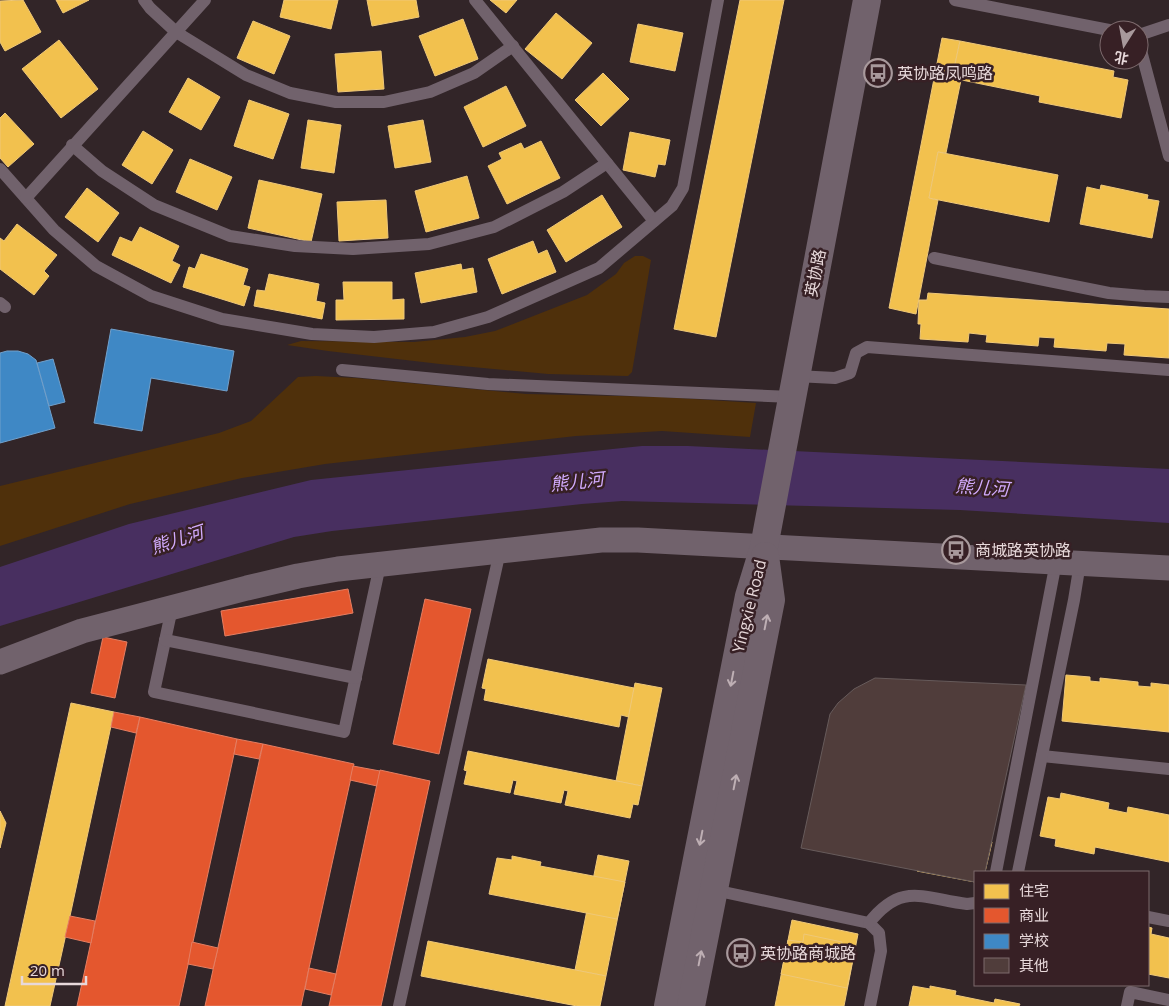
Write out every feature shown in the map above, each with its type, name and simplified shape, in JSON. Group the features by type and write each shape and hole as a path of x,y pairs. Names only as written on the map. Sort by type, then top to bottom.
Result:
{"street":[{"name":"英协路","path":"766,536 867,0"},
{"path":"0,662 82,631 298,576 601,540 766,536 1068,562 1169,568"},
{"name":"Yingxie Road","path":"691,1006 771,600 766,536"},
{"name":"Yingxie Road","path":"668,1006 749,596 766,536"}],"lane":[{"path":"144,0 176,32 246,75 290,93 336,102 384,102 430,92 474,73 513,46"},
{"path":"26,198 205,0"},
{"path":"475,0 654,221"},
{"path":"0,169 54,230 96,266 151,296 222,319 312,334 374,337 434,332 488,317 599,268 672,206 683,188 718,0"},
{"path":"956,0 1099,28"},
{"path":"1149,32 1169,25"},
{"path":"1149,70 1163,109 1169,156"},
{"path":"72,145 102,171 154,205 230,236 295,246 353,249 429,244 494,227 563,192 607,163"},
{"path":"934,258 1109,292 1169,297"},
{"path":"342,370 488,384 794,386 835,378 850,372 856,352 867,346 1169,370"},
{"path":"400,1006 500,551"},
{"path":"1018,871 1042,756 1068,562"},
{"path":"996,871 1068,562"},
{"path":"172,608 154,692 344,732 380,565"},
{"path":"165,640 356,678"},
{"path":"1042,756 1169,769"},
{"path":"714,890 869,923 879,933 881,951 870,1006"},
{"path":"869,923 880,908 900,897 912,895 967,904 974,903"},
{"path":"1149,917 1169,921"},
{"path":"1127,1006 1130,992 1169,1000"}],"shaded area":[{"path":"635,256 643,256 651,260 632,372 628,376 548,374 440,364 287,345 301,341 414,342 465,337 495,331 587,295 616,274 624,263"},
{"path":"316,376 526,394 662,397 756,403 750,437 662,431 576,436 325,464 242,478 130,504 0,546 0,486 219,433 251,421 298,377"}],"water":[{"name":"熊儿河","path":"642,446 688,446 1169,469 1169,523 960,510 622,501 582,504 332,531 294,537 0,626 0,567 129,524 311,480"}],"building: 住宅":[{"path":"23,0 41,32 5,51 0,42 0,1"},
{"path":"56,0 89,0 63,13"},
{"path":"284,0 338,0 331,29 280,17"},
{"path":"367,0 416,0 419,17 372,26"},
{"path":"490,0 517,0 506,13"},
{"path":"740,0 784,0 716,337 674,329"},
{"path":"556,13 592,43 562,79 525,49"},
{"path":"463,19 478,59 435,76 419,36"},
{"path":"253,21 290,36 274,74 237,58"},
{"path":"638,24 683,33 675,71 630,62"},
{"path":"942,38 960,41 952,78 961,80 946,153 938,152 929,198 938,200 916,314 889,308"},
{"path":"59,40 98,89 61,118 22,69"},
{"path":"960,41 1099,68 1099,70 1114,71 1113,77 1128,80 1121,118 1039,102 1040,96 952,78"},
{"path":"381,51 384,89 338,92 335,54"},
{"path":"603,73 629,99 601,126 575,100"},
{"path":"188,78 220,97 201,130 169,112"},
{"path":"506,86 526,126 483,147 464,107"},
{"path":"249,100 289,114 273,159 234,146"},
{"path":"5,113 34,144 8,167 0,158 0,118"},
{"path":"308,120 341,125 334,173 301,168"},
{"path":"423,120 431,162 395,168 388,126"},
{"path":"143,131 173,150 152,184 122,165"},
{"path":"630,132 670,140 665,165 658,164 655,177 623,170"},
{"path":"541,141 560,178 507,204 488,166 502,159 499,153 521,143 524,149"},
{"path":"938,152 1058,175 1049,222 929,198"},
{"path":"190,159 232,177 217,210 176,192"},
{"path":"467,176 479,218 426,232 415,191"},
{"path":"259,180 322,194 311,242 248,228"},
{"path":"1101,185 1148,195 1147,199 1159,201 1152,238 1080,224 1087,187 1100,190"},
{"path":"87,188 119,213 98,242 65,217"},
{"path":"602,195 622,227 566,262 547,230"},
{"path":"386,200 388,238 339,241 337,202"},
{"path":"17,224 57,255 44,271 49,276 34,295 0,269 0,238 4,241"},
{"path":"140,227 179,246 172,261 180,265 171,283 112,255 120,237 132,242"},
{"path":"533,241 538,254 547,250 556,272 502,294 488,259"},
{"path":"201,254 248,269 243,285 250,287 244,306 183,287 189,267 195,269"},
{"path":"461,264 462,270 473,268 477,292 421,303 415,273"},
{"path":"269,274 319,284 316,301 325,303 322,319 254,306 257,290 265,291"},
{"path":"343,282 392,282 392,300 404,299 404,319 336,320 336,300 344,300"},
{"path":"928,293 1169,309 1169,358 1124,355 1125,344 1107,343 1106,351 1054,347 1055,338 1039,337 1038,346 986,342 987,335 969,333 968,342 920,339 921,324 918,324 919,300 927,300"},
{"path":"488,659 634,688 629,717 621,715 619,727 484,700 486,689 482,688"},
{"path":"1066,675 1090,677 1090,681 1100,682 1100,678 1138,682 1138,686 1151,687 1151,683 1169,685 1169,732 1062,721"},
{"path":"635,683 662,688 642,786 616,781"},
{"path":"71,703 114,712 70,916 50,1006 5,1006"},
{"path":"468,751 642,786 638,805 633,804 630,818 565,805 568,791 564,790 561,803 514,794 517,781 513,780 510,793 464,784 467,771 464,770"},
{"path":"1061,793 1109,803 1108,809 1127,813 1128,807 1169,815 1169,862 1095,847 1094,854 1055,846 1056,839 1040,836 1048,797 1060,799"},
{"path":"0,811 6,823 0,848"},
{"path":"950,823 972,827 970,837 992,842 985,871 974,871 974,882 917,871 926,829 948,833"},
{"path":"598,855 629,861 606,976 575,970"},
{"path":"512,856 541,862 540,866 625,882 617,919 489,894 497,858 512,860"},
{"path":"792,920 858,934 844,1006 775,1006"},
{"path":"1149,927 1152,928 1151,934 1169,938 1169,978 1149,974"},
{"path":"804,934 842,942 840,950 854,953 847,988 781,974 788,940 803,942"},
{"path":"428,941 606,976 600,1006 577,1006 421,976"},
{"path":"913,986 930,989 930,986 956,991 955,995 994,1003 995,999 1020,1004 1019,1006 909,1006"}],"building: 商业":[{"path":"348,589 353,613 225,636 221,611"},
{"path":"425,599 471,609 439,754 393,744"},
{"path":"103,637 127,642 115,698 91,693"},
{"path":"114,712 140,717 136,733 111,727"},
{"path":"140,717 237,739 234,754 179,1006 77,1006"},
{"path":"237,739 263,744 259,759 234,754"},
{"path":"263,744 354,764 301,1006 205,1006"},
{"path":"353,766 380,771 377,786 350,780"},
{"path":"380,770 430,781 381,1006 329,1006"},
{"path":"70,916 95,921 91,943 65,937"},
{"path":"192,942 218,948 213,969 188,964"},
{"path":"309,968 336,974 331,995 305,989"}],"building: 学校":[{"path":"111,329 234,351 227,391 151,378 142,431 94,423"},
{"path":"18,351 28,354 36,360 55,428 0,443 0,353"},
{"path":"53,359 65,402 49,406 37,363"}],"building: 其他":[{"path":"875,678 1026,685 985,871 974,871 974,882 801,848 830,714 838,703 854,689"}],"place":[{"name":"英协路凤鸣路","path":"878,73"},
{"name":"商城路英协路","path":"956,550"},
{"name":"英协路商城路","path":"741,953"}]}
